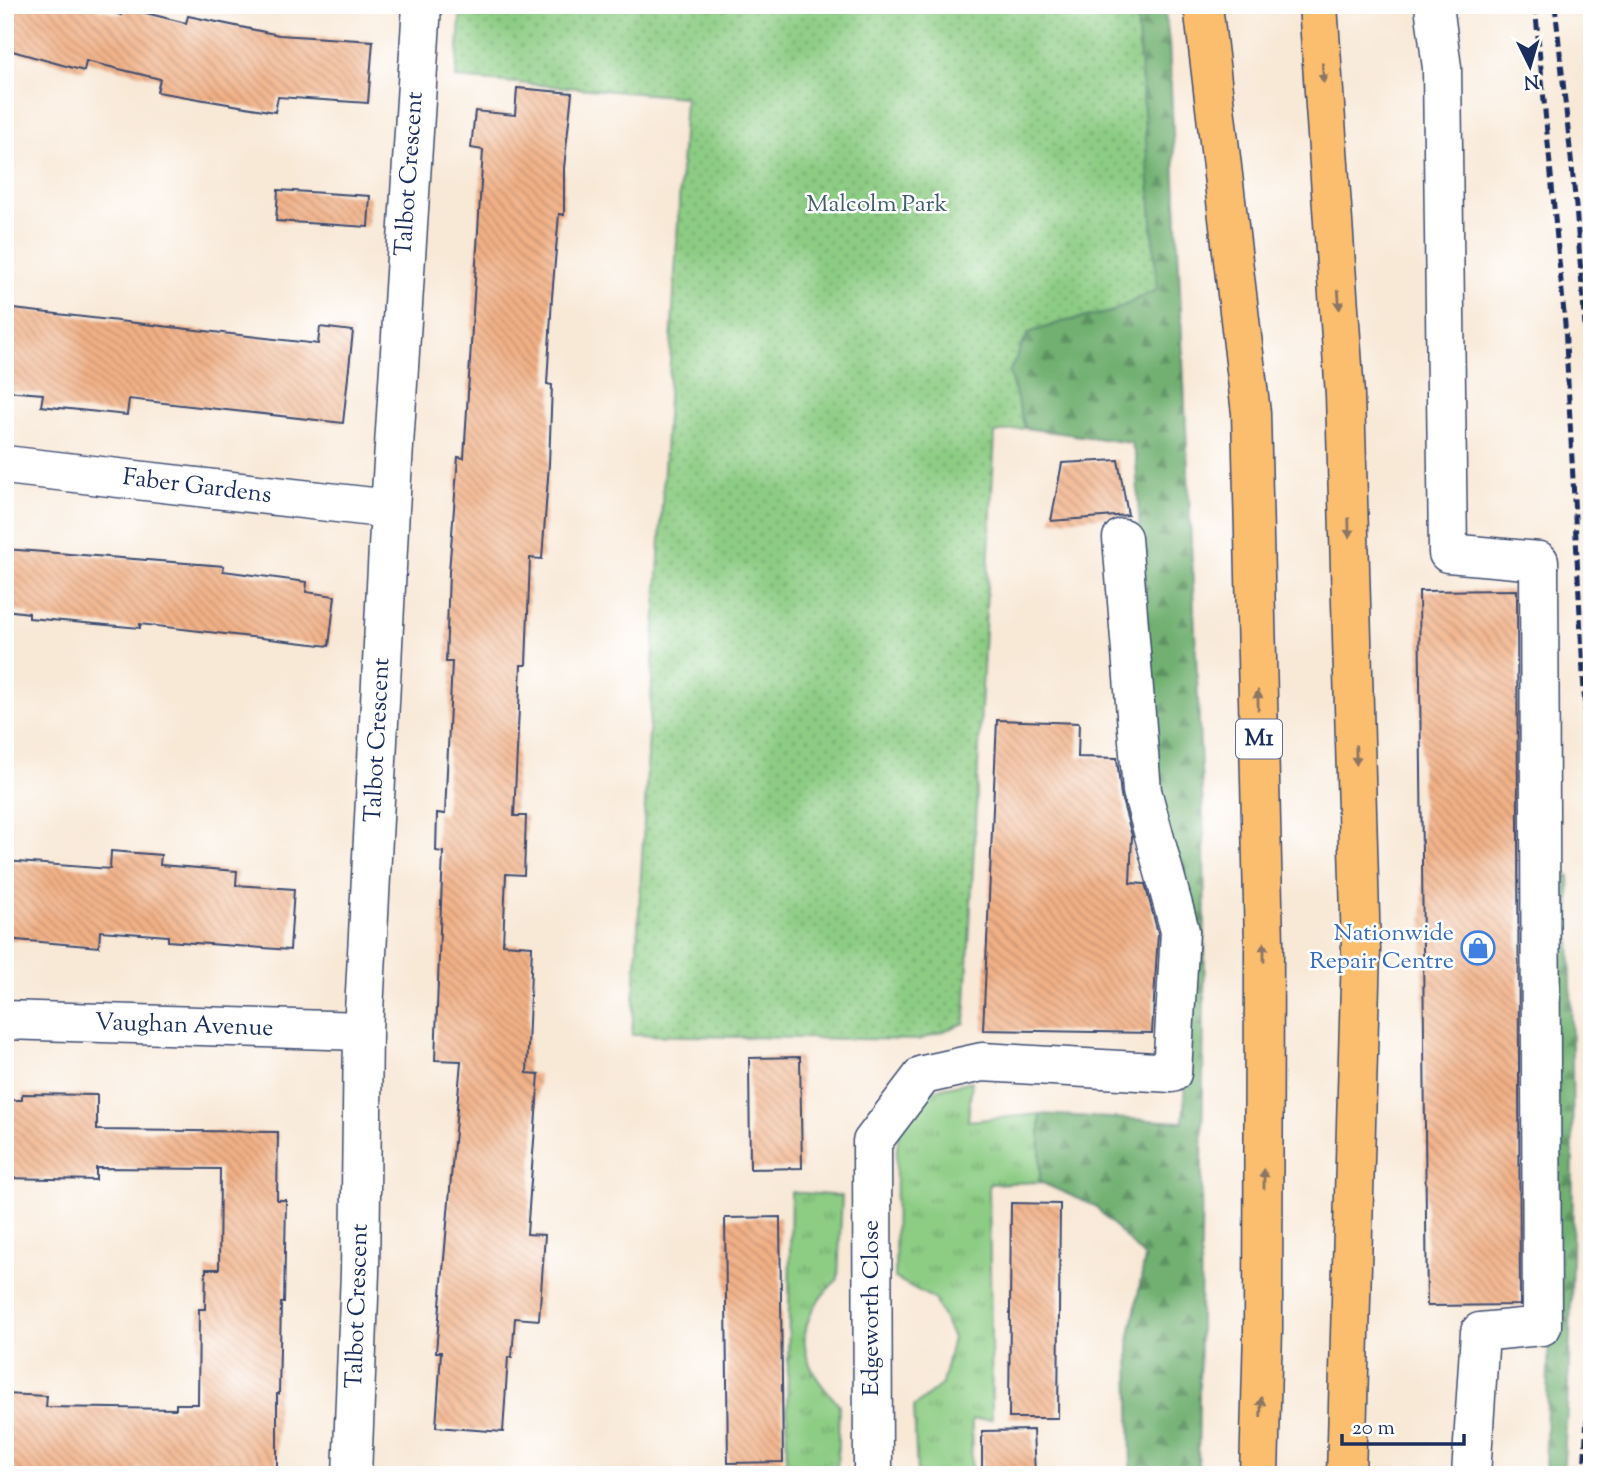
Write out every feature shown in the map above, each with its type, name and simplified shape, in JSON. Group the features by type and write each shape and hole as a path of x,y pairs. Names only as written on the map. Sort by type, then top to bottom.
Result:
{"highway":[{"name":"M1","path":"1203,5 1251,412 1264,943 1263,1330 1259,1475"},
{"path":"1318,5 1345,396 1361,950 1346,1475"}],"street":[{"name":"Talbot Crescent","path":"352,1475 360,1272 363,1031 390,509 422,5"},
{"path":"1434,5 1442,68 1448,553 1539,561 1542,1326 1480,1332 1471,1475"},
{"name":"Faber Gardens","path":"5,464 390,509"},
{"name":"Edgeworth Close","path":"873,1475 872,1142 923,1075 982,1062 1172,1073 1180,931 1142,791 1122,538"},
{"name":"Vaughan Avenue","path":"5,1020 363,1031"}],"green space":[{"name":"Malcolm Park","path":"461,5 1136,5 1157,289 1111,312 1061,322 1028,333 1009,372 1025,428 995,433 965,1023 919,1040 632,1035 685,97 456,78"},
{"path":"1136,5 1164,5 1169,42 1204,835 1198,1475 1131,1475 1129,1341 1145,1258 1095,1206 1040,1182 1040,1114 1183,1122 1187,1060 1150,744 1136,457 1131,443 1025,428 1009,372 1028,333 1061,322 1111,312 1157,289"},
{"path":"1554,876 1569,876 1573,1101 1572,1250 1563,1475 1545,1475 1553,1187"},
{"path":"972,1081 968,1121 1040,1114 1040,1182 989,1184 992,1419 972,1420 971,1475 917,1475 914,1407 942,1384 953,1338 934,1299 895,1278 896,1158 900,1119 930,1091"},
{"path":"791,1192 842,1196 838,1279 813,1310 806,1326 805,1342 807,1357 814,1373 839,1404 837,1475 786,1475"}],"building":[{"path":"5,5 86,5 121,15 122,7 186,23 188,16 279,35 373,41 368,103 278,97 275,112 157,92 160,79 86,61 84,71 5,49"},
{"path":"517,88 572,93 564,168 564,215 559,214 552,297 547,384 552,385 549,464 542,559 530,558 526,665 521,665 514,816 526,816 524,875 506,874 503,944 532,946 527,1073 539,1074 527,1234 545,1235 539,1320 515,1318 512,1357 508,1357 503,1432 436,1427 441,1352 436,1352 461,1061 435,1060 443,852 436,851 437,813 445,814 452,662 446,662 449,572 458,457 464,458 483,150 471,148 475,111 515,115"},
{"path":"278,190 370,196 368,227 276,221"},
{"path":"5,308 318,344 320,327 353,331 343,423 129,399 127,415 41,406 43,394 5,391"},
{"path":"1118,460 1128,515 1051,521 1062,463"},
{"path":"5,549 224,566 223,571 307,582 306,592 335,596 329,646 140,624 140,628 29,618 29,613 5,610"},
{"name":"Nationwide Repair Centre","path":"1517,590 1520,1305 1427,1306 1419,591"},
{"path":"997,720 1079,723 1078,757 1117,758 1121,796 1132,836 1130,883 1145,884 1158,933 1152,1033 983,1030"},
{"path":"111,851 161,855 160,865 237,871 236,885 294,889 290,950 168,941 168,936 100,931 99,947 5,939 5,861 110,869"},
{"path":"800,1057 802,1168 750,1169 749,1058"},
{"path":"22,1094 97,1095 97,1130 278,1132 277,1200 286,1200 284,1303 281,1303 277,1394 277,1469 136,1470 136,1475 5,1475 5,1394 47,1396 46,1407 176,1409 176,1404 198,1404 199,1309 205,1309 206,1269 219,1269 220,1169 96,1168 96,1180 5,1178 5,1100 22,1100"},
{"path":"1011,1203 1060,1204 1058,1418 1009,1418"},
{"path":"780,1217 783,1462 728,1463 725,1218"},
{"path":"1033,1430 1035,1475 982,1475 982,1431"}],"railway":[{"path":"1535,5 1565,324 1592,848"},
{"path":"1555,5 1576,206 1592,422"},
{"path":"1584,1475 1592,1316"}],"place":[{"name":"Nationwide Repair Centre","path":"1478,948"}]}
